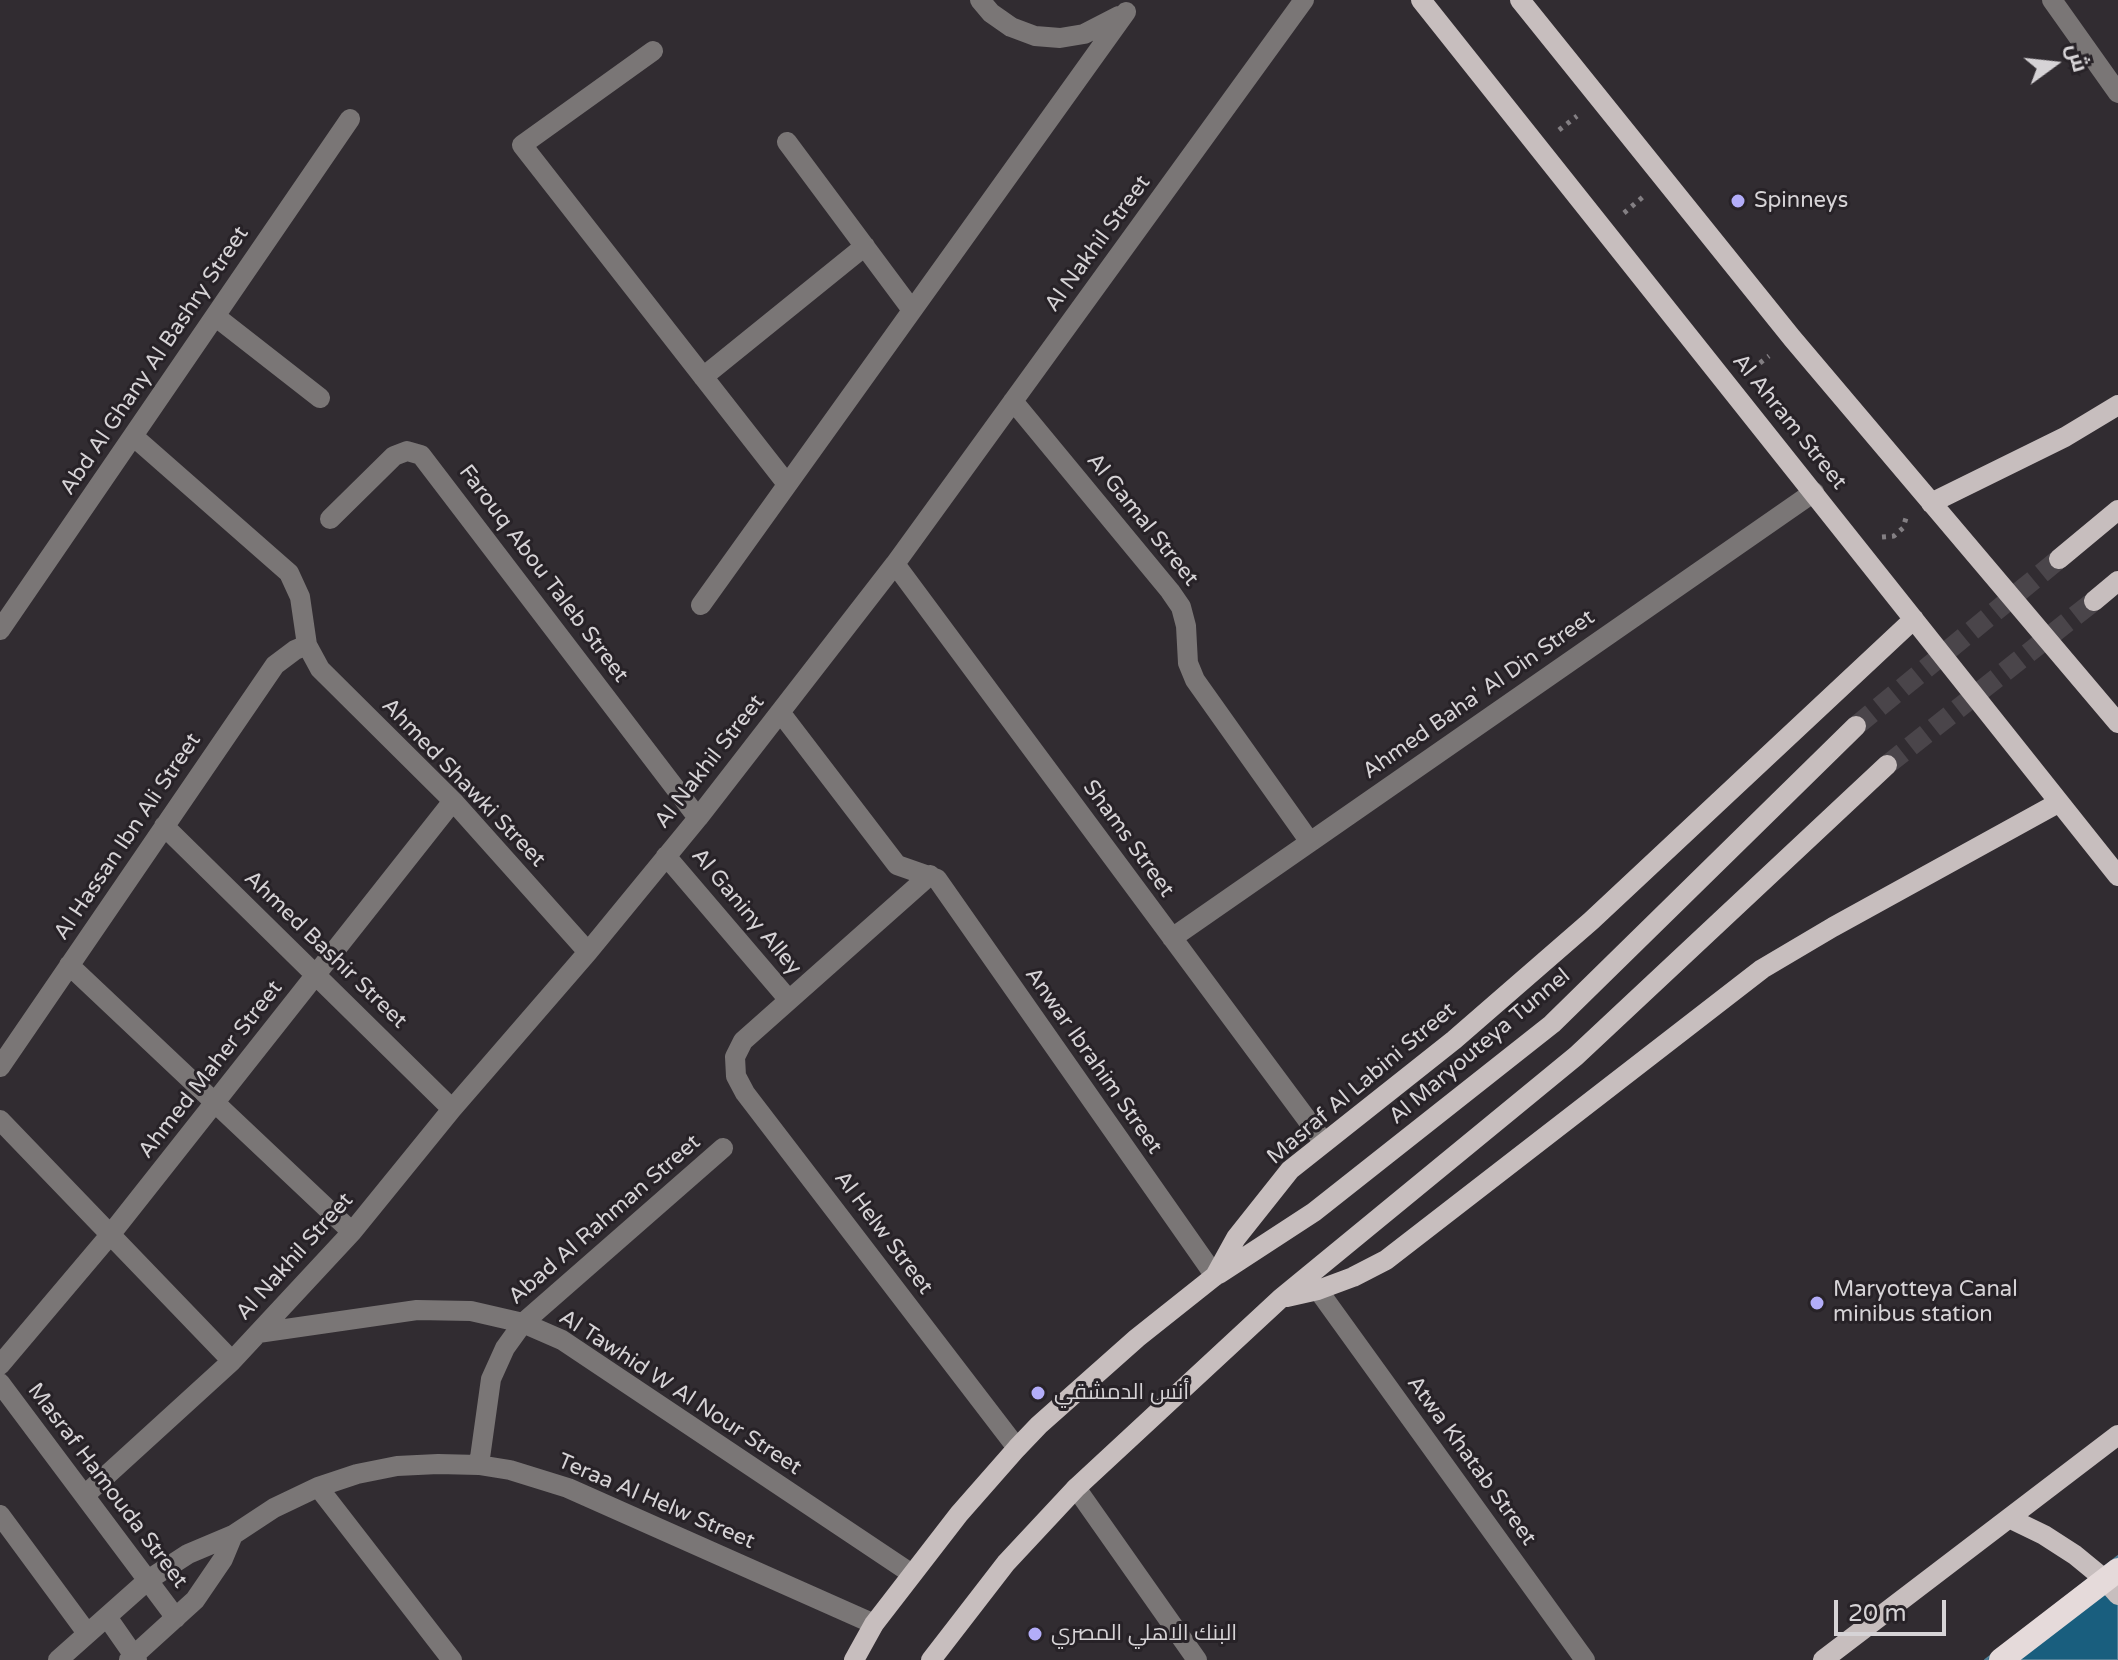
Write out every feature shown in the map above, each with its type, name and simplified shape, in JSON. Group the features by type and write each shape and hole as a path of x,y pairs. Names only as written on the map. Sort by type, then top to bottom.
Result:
{"highway":[{"path":"2001,1660 2118,1570"}],"main road":[{"name":"Al Ahram Street","path":"1421,0 2118,876"},
{"path":"1520,0 1792,338 2118,723"},
{"path":"1931,503 2065,437 2118,405"},
{"path":"2059,559 2118,510"},
{"path":"2094,601 2118,581"},
{"name":"Masraf Al Labini Street","path":"854,1660 874,1624 912,1574 1017,1448 1137,1338 1215,1276 1236,1238 1290,1170 1454,1040 1591,921 1914,619"},
{"name":"Al Maryouteya Tunnel","path":"1215,1276 1314,1212 1552,1024 1856,726"},
{"path":"931,1660 1006,1563 1076,1488 1280,1299 1576,1056 1887,765"},
{"path":"1280,1299 1318,1290 1386,1260 1762,969 2058,803"},
{"path":"1823,1660 2118,1435"},
{"path":"2011,1519 2075,1555 2118,1595"}],"street":[{"path":"980,0 991,13 1011,27 1035,36 1060,38 1084,34 1130,6"},
{"name":"Al Nakhil Street","path":"85,1495 232,1361 352,1232 698,818 895,564 1304,0"},
{"path":"2052,0 2118,93"},
{"path":"701,605 1130,6"},
{"path":"653,51 522,145 787,484"},
{"name":"Abd Al Ghany Al Bashry Street","path":"0,630 350,119"},
{"path":"787,142 912,310"},
{"path":"703,377 865,246"},
{"path":"215,316 320,398"},
{"name":"Al Gamal Street","path":"1013,401 1176,599 1186,626 1188,663 1195,680 1310,842"},
{"path":"133,436 289,573 300,597 307,645"},
{"name":"Farouq Abou Taleb Street","path":"330,519 394,456 407,451 421,455 698,818"},
{"name":"Ahmed Baha' Al Din Street","path":"1172,938 1814,492"},
{"name":"Shams Street","path":"895,564 1323,1141"},
{"name":"Ahmed Shawki Street","path":"307,645 329,680 453,801 588,952"},
{"name":"Al Hassan Ibn Ali Street","path":"0,1067 275,665 307,645"},
{"name":"Anwar Ibrahim Street","path":"780,712 897,865 930,875 941,885 1215,1276"},
{"name":"Ahmed Maher Street","path":"0,1365 110,1235 453,801"},
{"name":"Ahmed Bashir Street","path":"164,826 452,1109"},
{"name":"Al Ganiny Alley","path":"666,856 789,1000"},
{"path":"789,1000 930,875"},
{"path":"69,965 352,1232"},
{"name":"Al Helw Street","path":"789,1000 743,1041 735,1057 736,1076 745,1093 1017,1448"},
{"path":"0,1120 232,1361"},
{"name":"Abad Al Rahman Street","path":"479,1465 491,1379 505,1348 523,1323 723,1148"},
{"name":"Atwa Khatab Street","path":"1318,1290 1585,1660"},
{"name":"Al Tawhid W Al Nour Street","path":"258,1333 417,1310 471,1311 523,1323 574,1348 912,1574"},
{"name":"Masraf Hamouda Street","path":"0,1383 176,1618"},
{"name":"Teraa Al Helw Street","path":"58,1660 148,1580 188,1554 233,1535 274,1508 318,1487 357,1474 397,1466 438,1464 479,1465 510,1470 568,1488 874,1624"},
{"path":"318,1487 452,1660"},
{"path":"1076,1488 1197,1660"},
{"path":"0,1515 87,1633"},
{"path":"107,1617 133,1658 211,1581 233,1535"}],"path":[{"path":"1538,146 1599,98"},
{"path":"1618,218 1648,192"},
{"path":"1729,386 1792,338"}],"water":[{"path":"2118,1556 2118,1660 1985,1660"}],"tunnel":[{"path":"1856,726 2059,559"},
{"path":"1887,765 2094,601"}],"place":[{"name":"Spinneys","path":"1738,201"},
{"name":"Maryotteya Canal minibus station","path":"1817,1303"},
{"name":"أنس الدمشقي","path":"1038,1393"},
{"name":"البنك الاهلي المصري","path":"1035,1634"}]}
